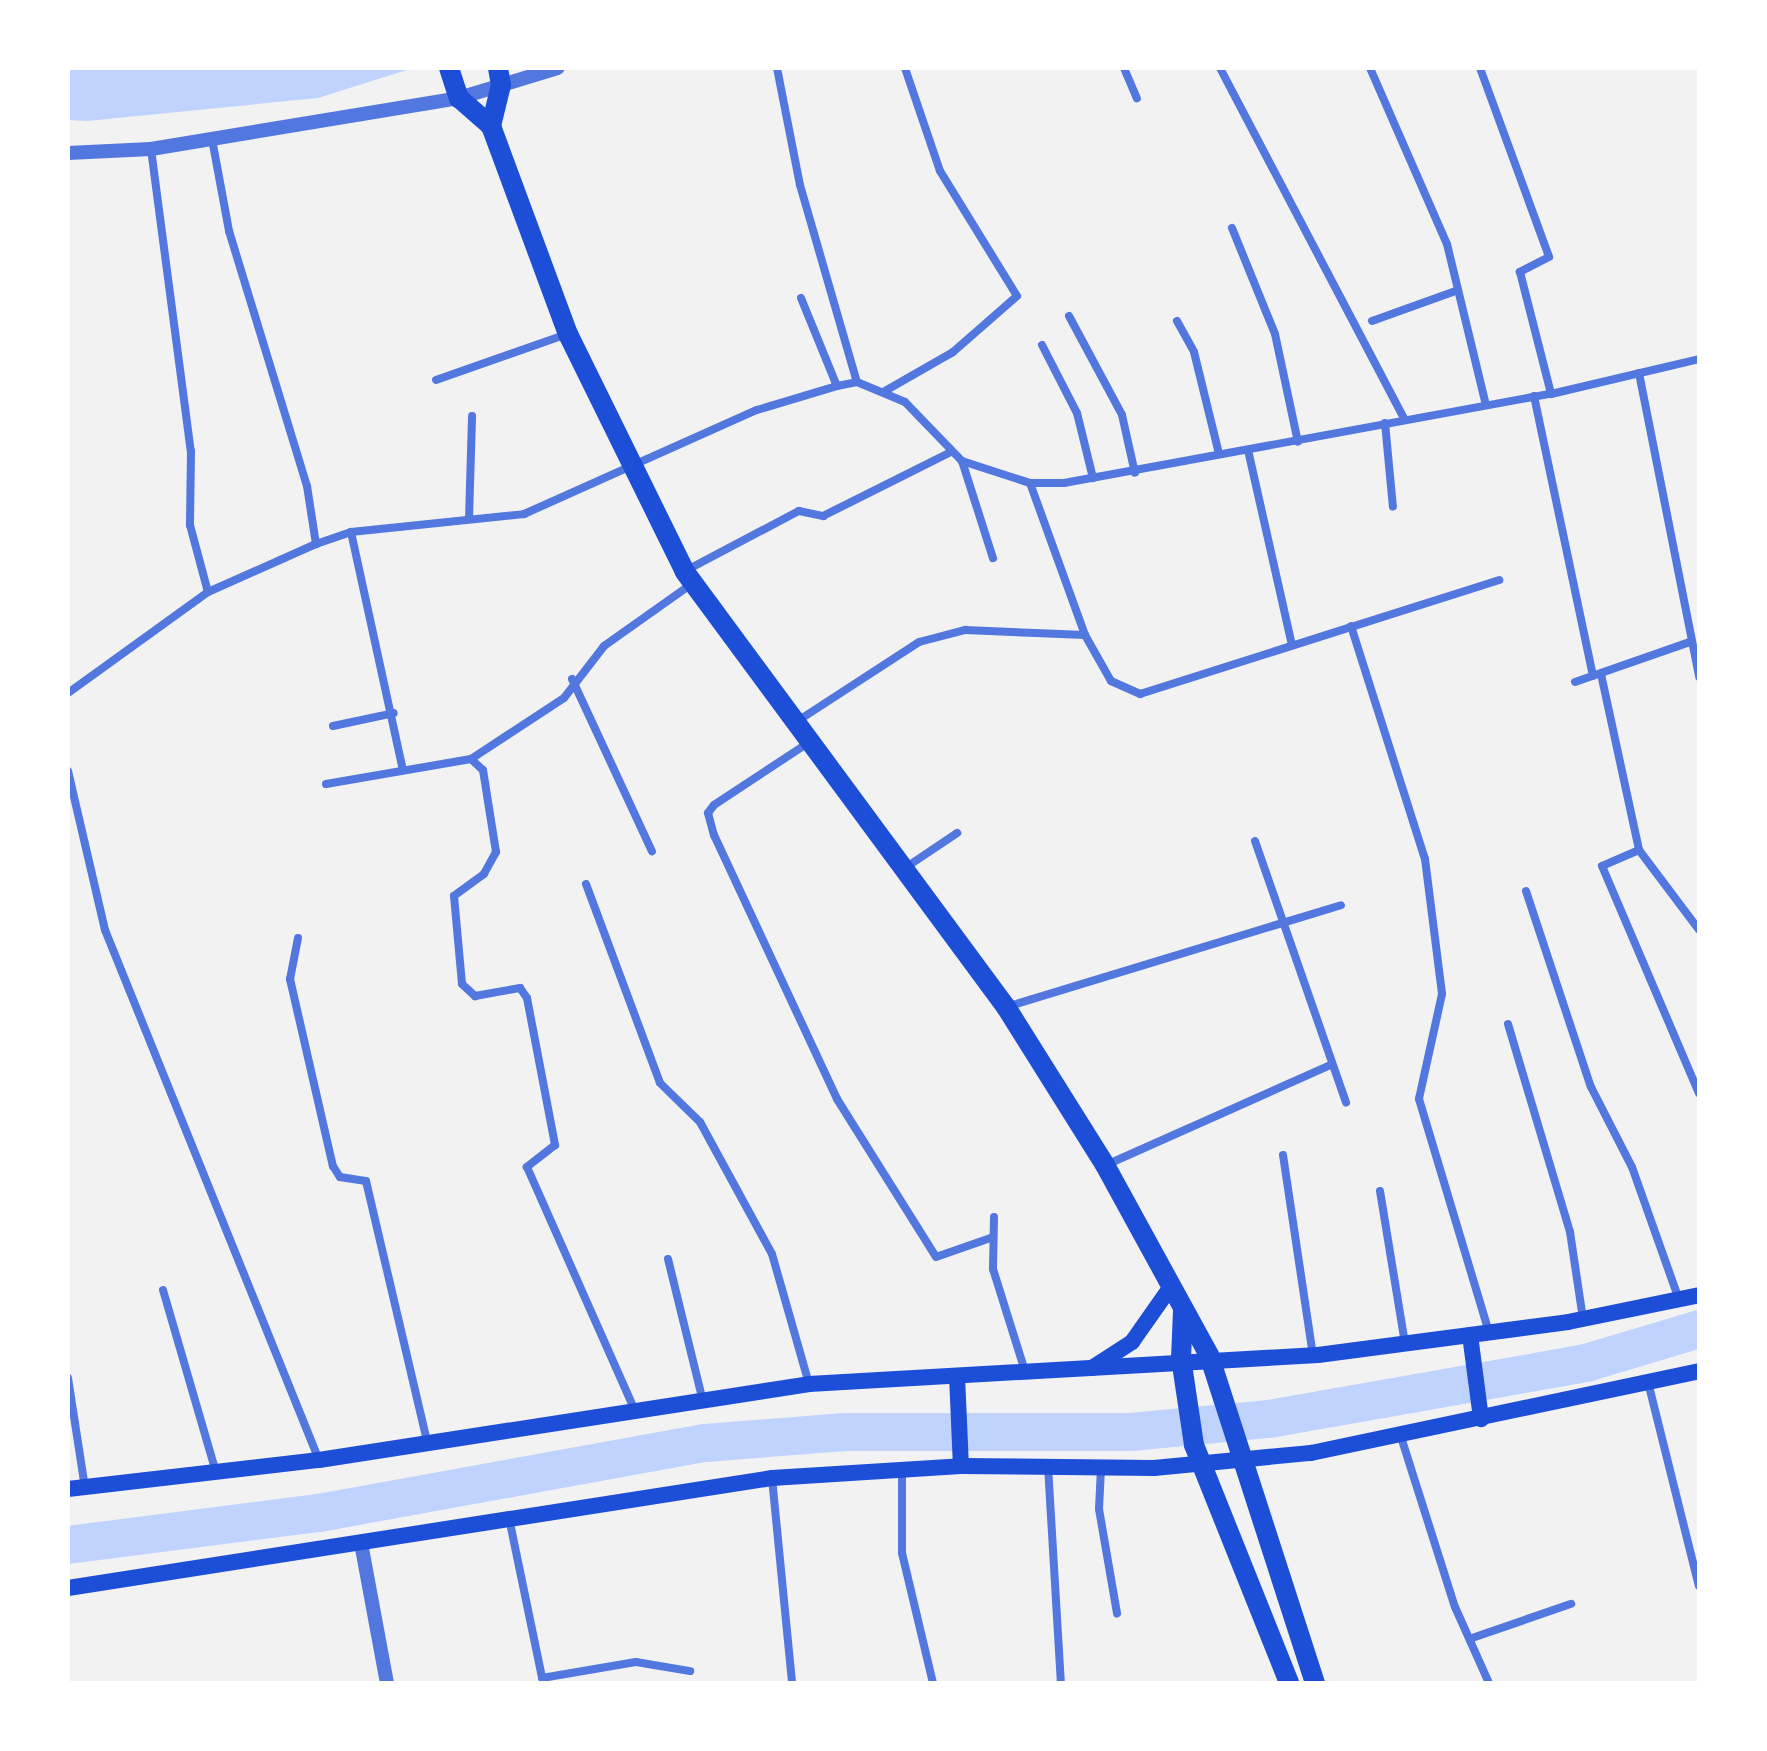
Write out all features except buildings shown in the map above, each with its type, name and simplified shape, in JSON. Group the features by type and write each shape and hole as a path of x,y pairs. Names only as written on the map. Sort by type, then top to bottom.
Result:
{"main road":[{"path":"449,68 459,98 491,126 568,334 689,578 1006,1007 1105,1165 1209,1355 1223,1392 1233,1438 1315,1683"},
{"path":"491,126 499,77"},
{"path":"1083,1373 1132,1342 1170,1288"},
{"path":"68,1489 319,1460 633,1406 809,1384 958,1383 1027,1375 1083,1373 1209,1355 1313,1355 1583,1319 1699,1295"},
{"path":"1183,1311 1181,1358 1197,1454 1289,1683"},
{"path":"1470,1335 1481,1419"},
{"path":"68,1588 772,1478 961,1466 1101,1467 1197,1454 1241,1461 1401,1437 1699,1371"},
{"path":"958,1383 961,1466"}],"street":[{"path":"68,153 151,149 459,98 499,77 558,68"},
{"path":"777,68 800,185 857,382"},
{"path":"885,391 953,352 1011,305 1016,291 940,171 905,68"},
{"path":"1124,68 1137,98"},
{"path":"1220,68 1404,418"},
{"path":"1480,68 1547,262 1520,272 1551,394"},
{"path":"1372,71 1447,244 1485,401"},
{"path":"212,138 229,231 307,486 316,544"},
{"path":"151,149 191,451 190,525 208,592"},
{"path":"1232,228 1275,334 1298,442"},
{"path":"1372,321 1458,290"},
{"path":"801,298 837,386"},
{"path":"1069,316 1122,415 1135,473"},
{"path":"1177,321 1194,352 1219,454"},
{"path":"436,380 568,334"},
{"path":"1042,345 1077,413 1093,478"},
{"path":"68,693 208,592 316,544 351,532 524,514 630,464 757,410 837,386 857,382 885,391 905,402 962,461 1030,483 1135,473 1219,454 1298,442 1485,401 1551,394 1699,359"},
{"path":"1639,373 1699,677"},
{"path":"1534,396 1639,850 1699,930"},
{"path":"469,519 472,416"},
{"path":"1385,423 1393,507"},
{"path":"1248,450 1292,645"},
{"path":"326,784 471,759 564,698 572,679 604,646 689,578 799,511 823,516 951,452"},
{"path":"962,461 993,558"},
{"path":"1030,483 1085,635 1111,681 1140,694 1499,580"},
{"path":"351,532 394,713 403,770"},
{"path":"1351,626 1425,859 1442,994 1419,1099 1489,1332"},
{"path":"796,722 919,642 965,630 1085,635"},
{"path":"1575,682 1690,642"},
{"path":"572,679 652,851"},
{"path":"333,726 394,713"},
{"path":"811,741 714,805 710,822 837,1099 936,1257 993,1237"},
{"path":"471,759 483,770 496,852 484,874 454,896 462,984 475,996 520,988 527,998 555,1145 527,1167 633,1406"},
{"path":"68,771 105,930 319,1460"},
{"path":"905,868 957,833"},
{"path":"1255,841 1346,1103"},
{"path":"1639,850 1604,861 1608,883 1699,1093"},
{"path":"586,884 660,1083 700,1122 776,1263 809,1384"},
{"path":"1526,891 1591,1087 1632,1167 1679,1300"},
{"path":"1006,1007 1341,905"},
{"path":"298,938 290,979 333,1166 340,1177 366,1181 427,1441"},
{"path":"1508,1024 1570,1232 1583,1319"},
{"path":"1105,1165 1331,1065"},
{"path":"1283,1155 1313,1355"},
{"path":"1380,1191 1405,1343"},
{"path":"994,1217 993,1269 1027,1375"},
{"path":"668,1259 702,1397"},
{"path":"163,1290 216,1472"},
{"path":"68,1378 85,1488"},
{"path":"1648,1382 1699,1586"},
{"path":"1401,1437 1489,1683"},
{"path":"1048,1465 1061,1683"},
{"path":"1101,1467 1099,1509 1117,1613"},
{"path":"902,1472 902,1553 933,1683"},
{"path":"772,1478 792,1683"},
{"path":"509,1518 542,1678 636,1662 690,1671"},
{"path":"361,1543 387,1683"},
{"path":"1472,1638 1571,1604"}],"water":[{"path":"68,68 413,68 318,98 87,121 68,120"}],"waterway":[{"path":"68,1545 319,1513 705,1443 845,1432 1131,1432 1269,1419 1586,1363 1699,1329"}]}
